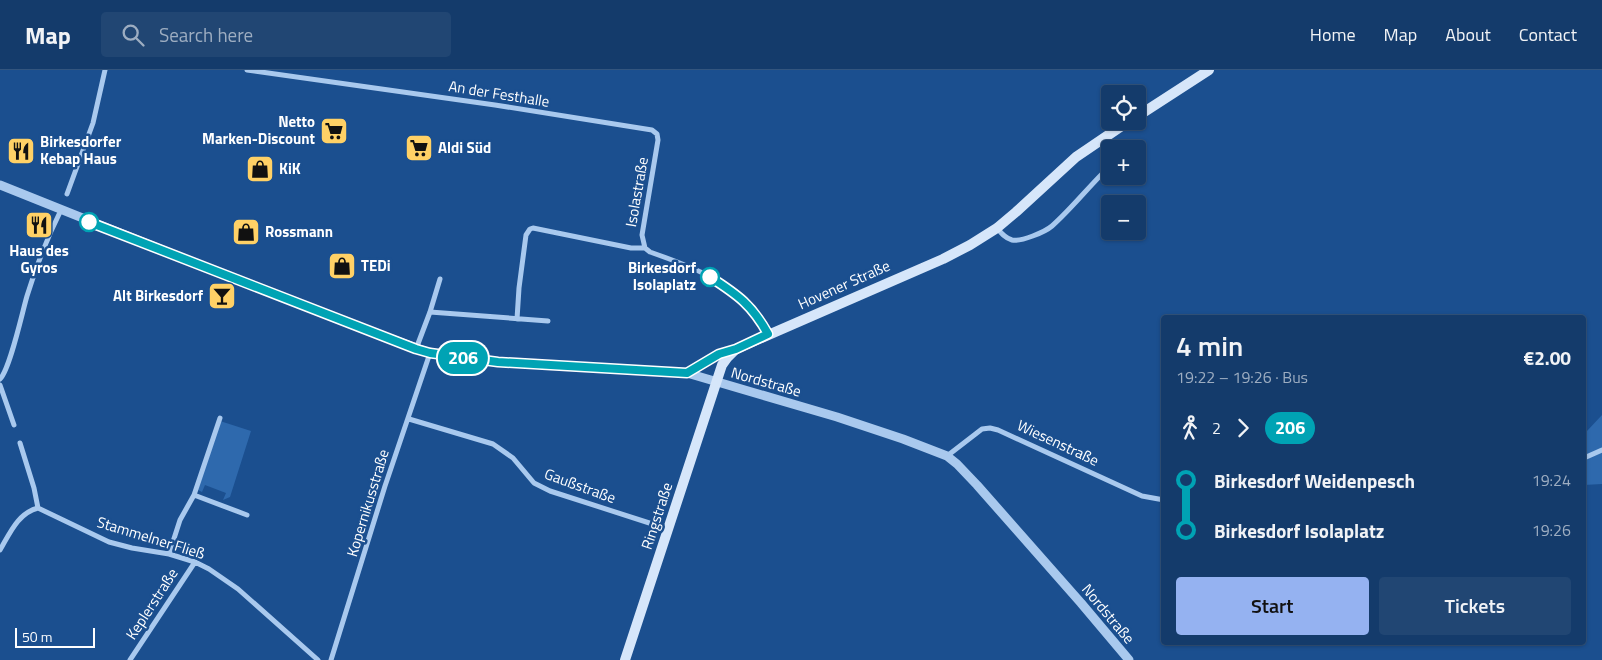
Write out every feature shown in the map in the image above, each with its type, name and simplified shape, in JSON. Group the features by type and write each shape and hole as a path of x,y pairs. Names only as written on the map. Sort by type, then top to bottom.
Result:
{"main road":[{"path":"1146,111 1210,70"},
{"name":"Hovener Straße","path":"717,382 722,366 736,349 943,259 997,228 1076,157 1116,130"},
{"name":"Ringstraße","path":"625,660 717,382"}],"street":[{"path":"67,194 94,123 105,70"},
{"name":"An der Festhalle","path":"247,70 495,105 652,130 657,134"},
{"name":"Isolastraße","path":"657,134 658,140 642,235 645,248 650,252 693,268 736,294 755,312 768,334"},
{"path":"997,228 1005,236 1012,240 1018,240 1050,227 1101,175"},
{"name":"Nordstraße","path":"0,185 416,349 430,353 498,362 687,373 862,425 947,456 977,485 1129,660"},
{"path":"0,379 7,368 28,294 61,210"},
{"path":"517,319 526,234 530,229 533,228 631,248 645,248"},
{"path":"416,349 440,279"},
{"path":"430,312 548,321"},
{"path":"687,373 719,354 736,349"},
{"name":"Kopernikusstraße","path":"331,660 385,486 430,353"},
{"path":"0,385 14,425"},
{"path":"169,554 180,520 194,495 220,418"},
{"name":"Gaußstraße","path":"408,419 493,444 513,458 534,483 550,491 669,530"},
{"name":"Wiesenstraße","path":"947,456 982,430 990,428 1142,496 1161,499"},
{"path":"0,550 18,521 30,510 38,508 20,443"},
{"path":"1586,457 1602,450"},
{"path":"194,495 247,515"},
{"name":"Stammelner Fließ","path":"38,508 109,542 169,554 195,562 238,589 318,660"},
{"name":"Keplerstraße","path":"130,660 195,562"}],"shaded area":[{"path":"1602,415 1602,484 1586,485 1587,431"},
{"path":"220,421 251,431 230,497 223,500 226,493 205,485 202,492 198,490"}],"bus line":[{"name":"206","path":"89,222 416,349 430,353 498,362 687,373 719,354 736,349 768,334 751,307 736,294 710,277"}],"place":[{"name":"Netto Marken-Discount","path":"334,131"},
{"name":"Aldi Süd","path":"419,148"},
{"name":"Birkesdorfer Kebap Haus","path":"21,151"},
{"name":"KiK","path":"260,169"},
{"name":"Haus des Gyros","path":"39,225"},
{"name":"Rossmann","path":"246,232"},
{"name":"TEDi","path":"342,266"},
{"name":"Birkesdorf Isolaplatz","path":"710,277"},
{"name":"Alt Birkesdorf","path":"222,296"}]}
